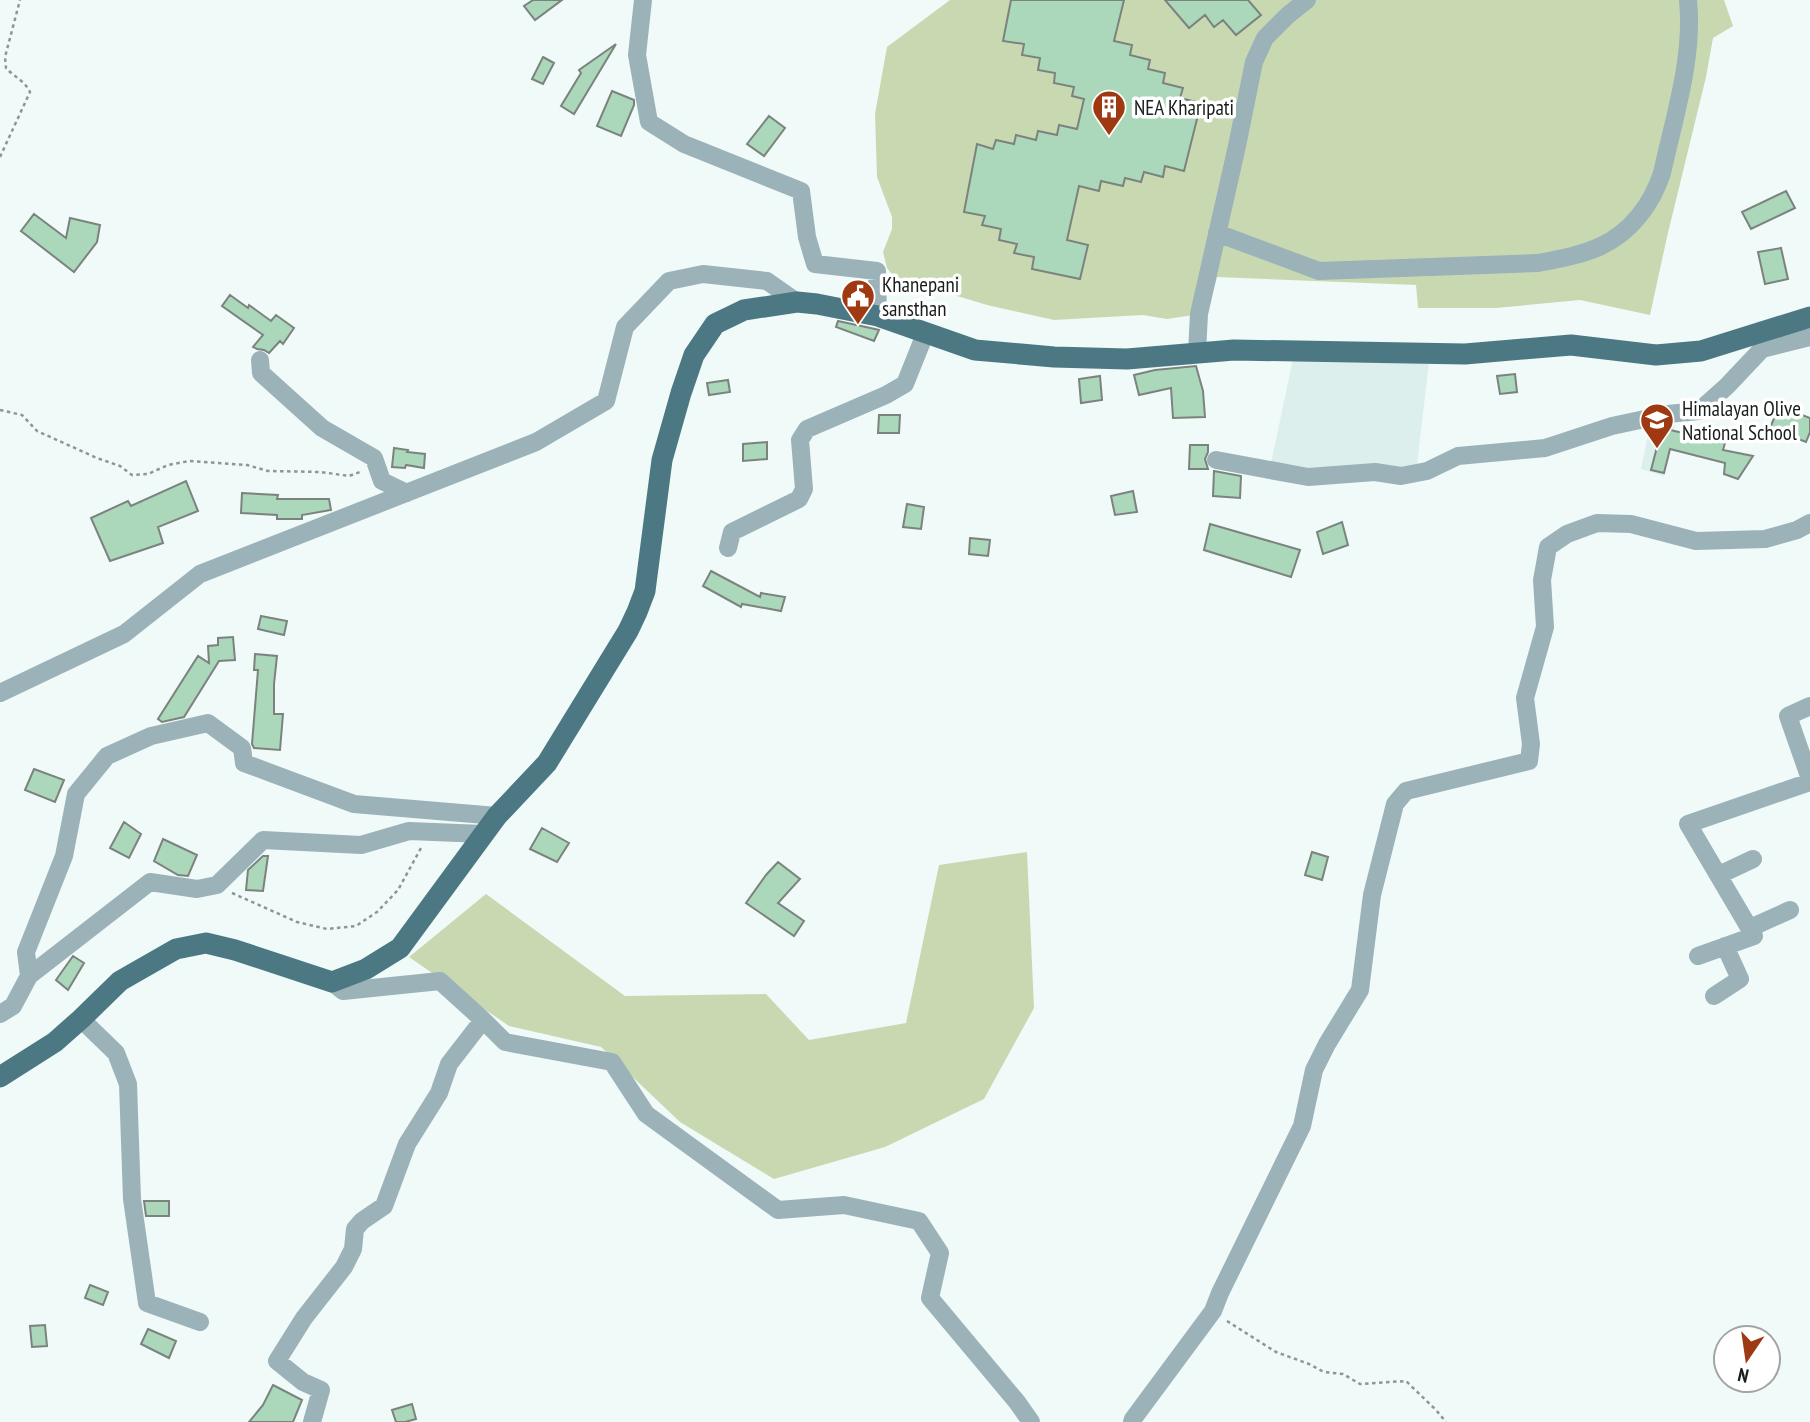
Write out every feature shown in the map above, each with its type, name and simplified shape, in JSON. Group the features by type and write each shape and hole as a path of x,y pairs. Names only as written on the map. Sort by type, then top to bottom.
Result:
{"main road":[{"path":"0,1077 55,1042 120,981 176,949 206,943 331,982 366,969 400,948 497,816 547,763 628,631 645,591 662,460 694,355 715,324 744,310 797,303 817,304 878,316 975,350 1127,359 1234,350 1465,354 1571,345 1656,355 1701,351 1810,317"}],"street":[{"path":"643,0 637,55 649,122 684,144 801,191 807,237 816,264 877,271 878,316"},
{"path":"1197,352 1199,314 1254,62 1265,38 1307,0"},
{"path":"1217,233 1319,271 1538,263 1601,246 1627,228 1641,214 1658,188 1689,49 1688,0"},
{"path":"0,693 124,634 200,574 536,442 606,401 625,327 669,281 703,274 767,281 797,303"},
{"path":"729,548 732,532 799,499 804,489 800,440 807,429 905,384 925,334"},
{"path":"1216,460 1308,477 1375,472 1401,476 1427,471 1458,456 1545,448 1612,426 1668,414 1699,411 1762,349 1810,337"},
{"path":"260,360 261,373 321,428 374,458 382,481 407,493"},
{"path":"1132,1422 1213,1311 1302,1126 1314,1070 1360,990 1371,895 1395,804 1406,791 1529,761 1531,744 1525,698 1545,627 1542,580 1548,547 1567,534 1597,523 1631,524 1696,541 1765,539 1797,530 1810,523"},
{"path":"1698,956 1754,936 1688,824 1810,780 1788,716 1810,706"},
{"path":"29,976 26,952 64,856 76,794 107,756 151,736 208,723 242,748 244,763 354,804 497,816"},
{"path":"0,1014 13,1006 29,976 150,882 197,889 217,885 263,840 360,845 408,831 483,834"},
{"path":"1719,875 1754,859"},
{"path":"1749,928 1790,910"},
{"path":"1714,996 1740,979 1724,946"},
{"path":"331,982 343,991 440,981 505,1042 612,1062 646,1114 778,1210 844,1205 919,1221 940,1253 930,1298 1031,1422"},
{"path":"81,1019 116,1053 128,1084 132,1199 147,1303 200,1322"},
{"path":"312,1422 321,1390 303,1382 277,1361 304,1318 344,1267 353,1249 355,1229 384,1206 407,1144 439,1093 449,1064 484,1020"}],"path":[{"path":"0,158 30,92 27,85 6,68 5,57 20,0"},
{"path":"0,410 22,415 37,431 120,466 132,475 148,474 168,465 189,461 247,465 268,471 321,472 349,476 376,466"},
{"path":"217,885 257,906 297,922 327,929 356,926 377,912 398,890 419,855 428,830"},
{"path":"1213,1311 1276,1352 1324,1372 1343,1374 1360,1384 1406,1381 1446,1422"}],"shaded area":[{"path":"1293,359 1429,362 1417,465 1340,477 1270,468"},
{"name":"Himalayan Olive National School","path":"1675,425 1664,476 1641,469 1649,430"}],"green space":[{"path":"950,0 1724,0 1733,26 1713,38 1650,315 1580,300 1496,308 1418,308 1416,285 1217,277 1207,313 1167,319 1143,315 1054,320 987,305 894,277 887,268 883,252 892,229 892,217 877,177 875,114 887,47"},
{"path":"1027,852 1034,1008 984,1099 885,1147 774,1179 680,1122 601,1047 509,1026 409,957 486,894 625,996 766,994 809,1040 906,1023 939,865"}],"building":[{"path":"533,0 562,0 535,20 524,6"},
{"name":"NEA Kharipati","path":"1011,0 1124,0 1114,41 1132,45 1130,55 1150,60 1148,69 1165,73 1163,83 1183,88 1180,98 1201,103 1184,171 1165,166 1163,177 1144,172 1141,182 1125,178 1123,186 1101,181 1099,191 1079,186 1067,240 1088,245 1080,279 1032,269 1034,257 1014,253 1017,244 999,240 1001,229 982,225 985,216 964,212 977,144 993,149 996,140 1014,144 1016,135 1036,140 1038,131 1057,135 1059,125 1077,129 1084,99 1072,96 1074,87 1054,83 1055,73 1038,70 1040,58 1022,55 1024,44 1003,41"},
{"path":"1165,0 1248,0 1261,15 1236,35 1223,20 1214,27 1205,15 1189,28"},
{"path":"616,44 574,114 561,106 581,73 579,70"},
{"path":"543,57 554,63 543,84 532,79"},
{"path":"612,91 634,100 621,136 597,126"},
{"path":"769,116 785,128 764,156 747,144"},
{"path":"1786,191 1795,208 1751,229 1742,212"},
{"path":"34,214 66,238 70,218 100,225 97,242 74,272 21,231"},
{"path":"1781,248 1788,279 1765,284 1758,252"},
{"path":"230,295 271,321 276,315 294,328 283,344 280,341 269,353 253,347 263,335 222,306"},
{"path":"838,321 879,330 874,341 836,327"},
{"path":"1196,366 1203,391 1205,417 1173,418 1171,388 1139,395 1134,375"},
{"path":"1515,374 1517,392 1500,394 1497,376"},
{"path":"1100,376 1102,400 1081,403 1079,379"},
{"path":"728,380 730,392 709,395 707,383"},
{"path":"1779,406 1810,418 1810,432 1806,442 1770,428"},
{"path":"879,415 900,415 899,433 878,433"},
{"path":"1662,428 1725,443 1723,450 1753,456 1738,479 1724,474 1725,463 1670,449 1664,473 1651,470"},
{"path":"767,442 767,459 743,461 743,444"},
{"path":"1190,445 1208,445 1205,459 1208,469 1189,469"},
{"path":"394,448 425,454 424,468 406,465 405,468 392,467"},
{"path":"1214,471 1241,476 1240,498 1213,496"},
{"path":"186,481 198,511 158,527 163,543 110,561 91,518 128,501 131,506"},
{"path":"1133,491 1137,512 1115,515 1111,496"},
{"path":"242,493 278,495 277,499 329,499 331,510 302,515 302,519 277,519 277,515 241,513"},
{"path":"907,504 924,507 921,529 903,527"},
{"path":"1342,522 1348,545 1323,554 1317,532"},
{"path":"1210,524 1300,550 1291,577 1204,550"},
{"path":"970,538 990,540 988,556 969,554"},
{"path":"711,571 760,597 761,593 785,597 781,611 742,604 741,607 703,586"},
{"path":"261,616 287,621 284,635 258,629"},
{"path":"233,637 235,660 219,661 184,717 162,722 158,719 198,656 209,663 208,646 218,645 218,638"},
{"path":"255,654 277,656 274,714 283,714 280,750 254,748 252,744 258,670 254,670"},
{"path":"34,769 64,780 55,802 25,790"},
{"path":"124,822 141,834 129,858 110,848"},
{"path":"542,828 569,843 557,862 530,849"},
{"path":"163,839 197,855 188,876 178,875 154,861"},
{"path":"1312,852 1328,857 1322,880 1305,875"},
{"path":"263,856 268,856 263,891 246,890 248,870"},
{"path":"778,862 800,879 778,903 804,921 794,936 746,903"},
{"path":"73,956 84,963 68,990 56,980"},
{"path":"144,1201 169,1201 169,1216 146,1216"},
{"path":"90,1285 108,1292 103,1305 85,1298"},
{"path":"45,1325 47,1346 32,1347 30,1326"},
{"path":"148,1329 176,1341 169,1358 141,1344"},
{"path":"273,1385 302,1400 293,1422 249,1422 263,1405"},
{"path":"412,1404 416,1419 396,1422 392,1410"}],"place":[{"name":"NEA Kharipati","path":"1109,137"},
{"name":"Khanepani sansthan","path":"858,326"},
{"name":"Himalayan Olive National School","path":"1657,450"}]}
